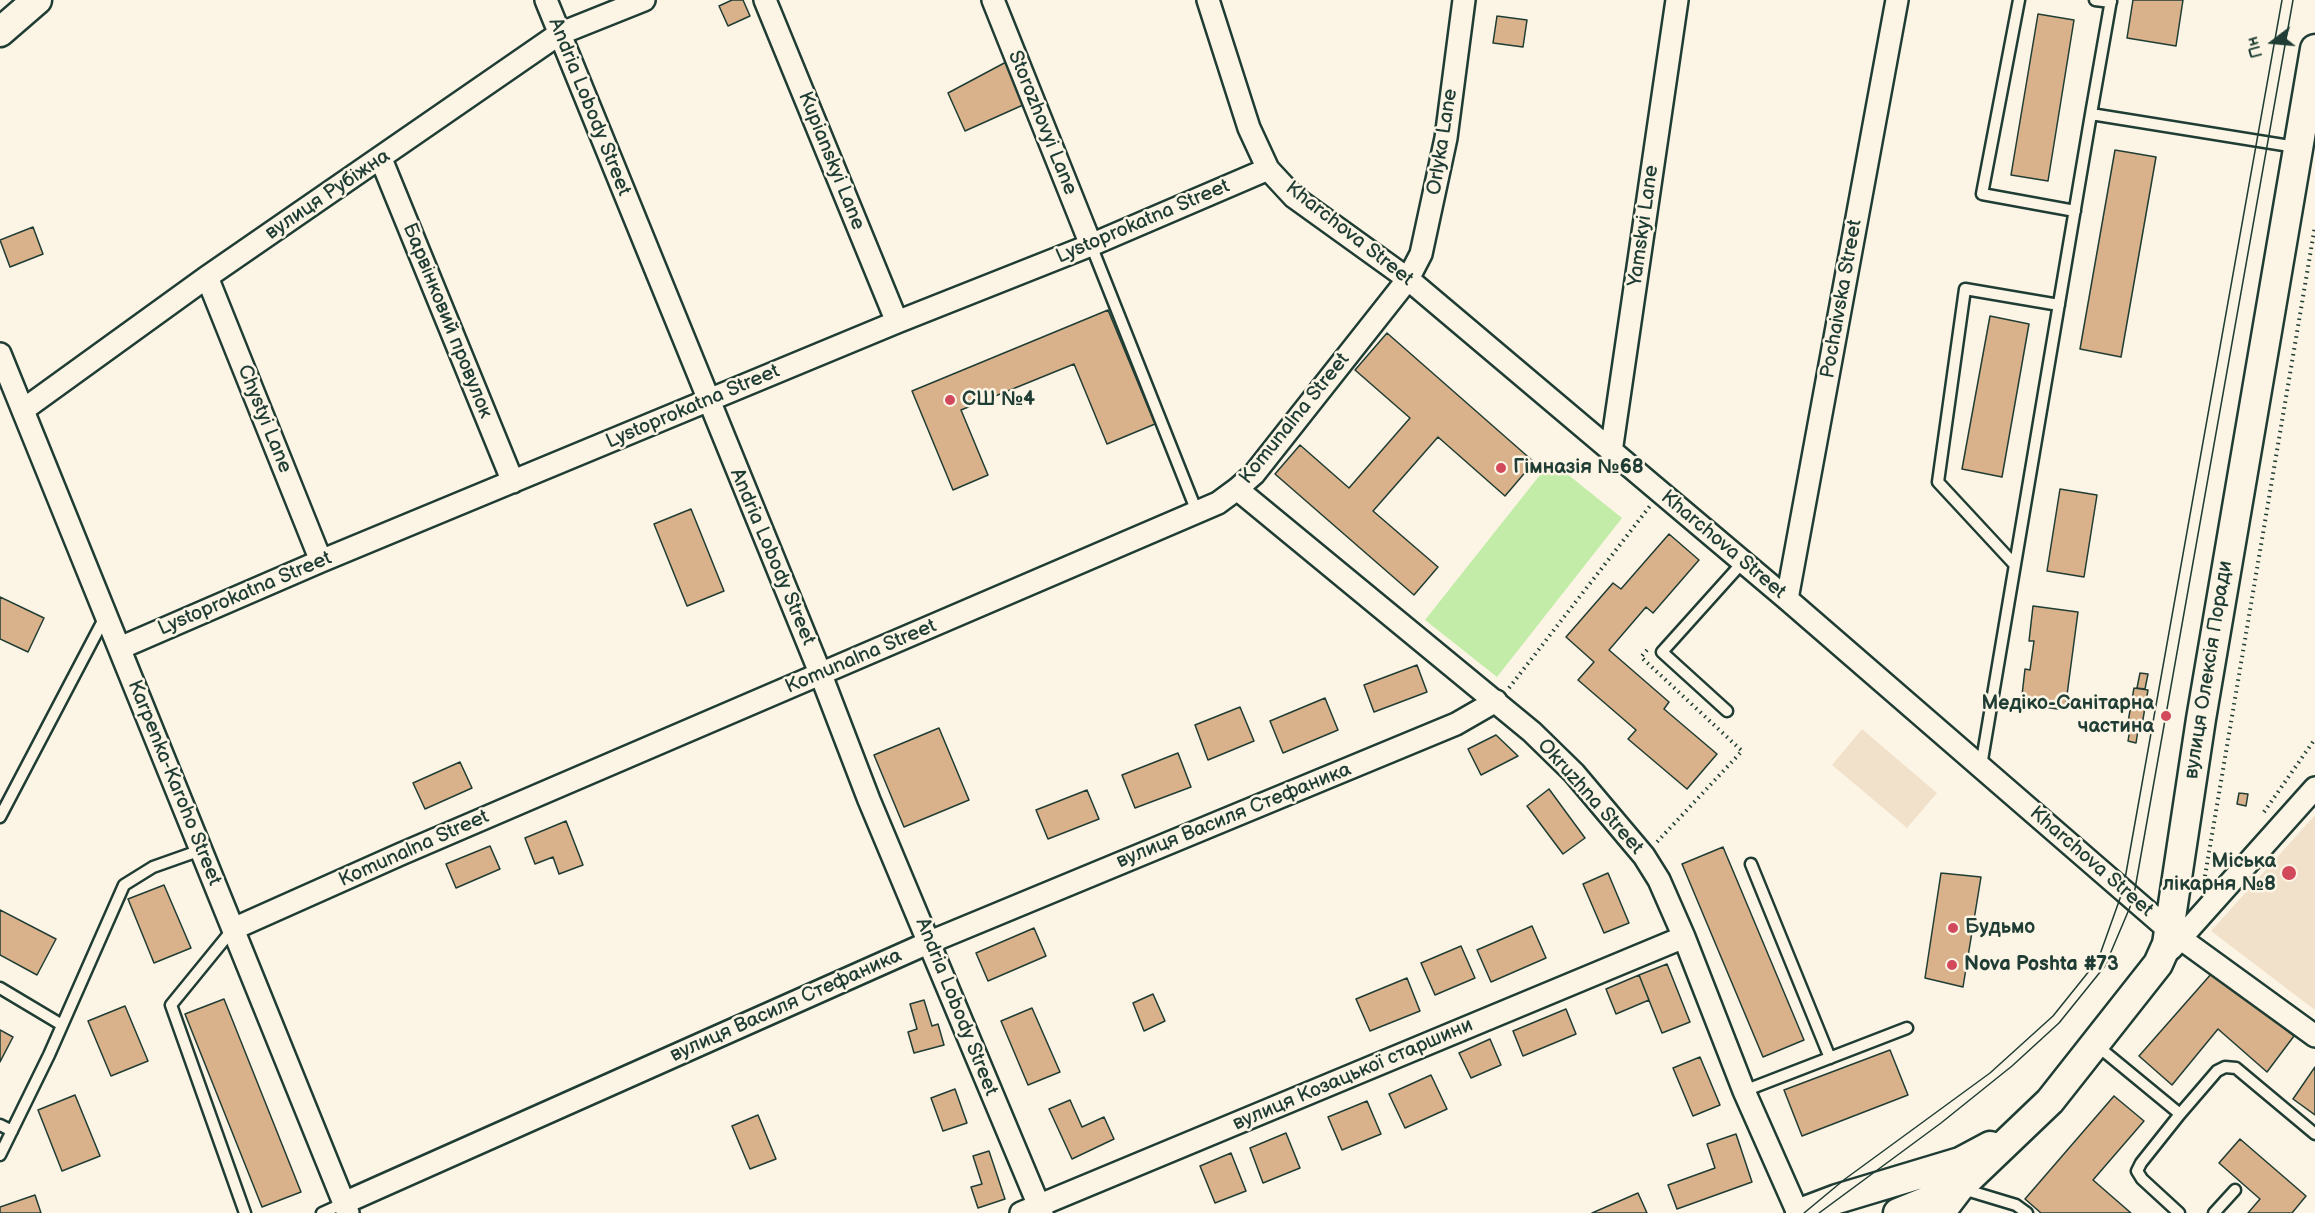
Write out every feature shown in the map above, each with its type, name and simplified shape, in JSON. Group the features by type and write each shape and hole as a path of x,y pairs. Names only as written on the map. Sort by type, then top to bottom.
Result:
{"main road":[{"name":"вулиця Олексія Поради","path":"1940,1213 1959,1188 2050,1101 2171,942 2200,719 2315,49"},
{"path":"1799,1213 1837,1199 1960,1162 1982,1152 2050,1101"},
{"path":"1898,1213 1959,1188"}],"street":[{"name":"Andria Lobody Street","path":"546,0 707,401 821,675 869,800 930,942 1034,1211"},
{"name":"вулиця Рубіжна","path":"23,410 207,277 559,34 644,0"},
{"name":"Kupianskyi Lane","path":"765,0 897,322"},
{"name":"Storozhovyi Lane","path":"993,0 1090,245"},
{"name":"Kharchova Street","path":"1208,0 1249,129 1268,169 1294,197 1408,279 1787,599 1982,766 2171,942 2315,1036"},
{"name":"Orlyka Lane","path":"1408,279 1427,233 1438,182 1464,0"},
{"name":"Yamskyi Lane","path":"1611,452 1677,0"},
{"name":"Pochaivska Street","path":"1787,599 1897,0"},
{"name":"Барвінковий провулок","path":"381,159 513,482"},
{"name":"Lystoprokatna Street","path":"120,648 321,561 897,322 1090,245 1268,169"},
{"name":"Chystyi Lane","path":"207,277 321,561"},
{"name":"Komunalna Street","path":"233,929 401,854 1218,502 1254,474 1408,279"},
{"name":"Karpenka-Karoho Street","path":"0,354 346,1208"},
{"name":"Okruzhna Street","path":"1237,489 1496,701 1574,773 1644,856 1659,880 1684,937 1744,1091 1799,1213"},
{"name":"вулиця Василя Стефаника","path":"346,1208 930,942 1456,724 1496,701"},
{"path":"2171,942 2315,788"},
{"name":"вулиця Козацької старшини","path":"1034,1211 1684,937"}],"lane":[{"path":"2019,0 1982,194 2075,211"},
{"path":"1982,766 2111,1 2096,0"},
{"path":"2091,114 2298,148"},
{"path":"1090,245 1197,512"},
{"path":"2015,565 1938,483 1965,289 2059,305"},
{"path":"1727,711 1662,652 1742,563"},
{"path":"0,817 106,615"},
{"path":"0,1155 62,1025 124,885 153,867 201,850"},
{"path":"1751,864 1830,1058"},
{"path":"233,929 171,1005 245,1213"},
{"path":"0,988 62,1025"},
{"path":"1744,1091 1907,1028"},
{"path":"2095,1044 2180,1114"},
{"path":"2179,1213 2142,1179 2138,1171 2141,1163 2180,1114 2217,1071 2225,1066 2236,1068 2315,1134"},
{"path":"0,1125 12,1131"},
{"path":"1959,1188 2016,1205 2027,1213"},
{"path":"2214,1213 2235,1190"},
{"path":"322,1213 346,1208"}],"path":[{"path":"2202,892 2315,226"},
{"path":"1496,701 1514,683 1660,492"},
{"path":"1644,856 1742,751 1641,657 1649,648"},
{"path":"2261,816 2315,739"}],"shaded area":[{"path":"1862,729 1937,793 1907,828 1832,765"},
{"name":"Міська лікарня №8","path":"2315,815 2315,1010 2211,931"}],"green space":[{"path":"1551,461 1622,518 1497,677 1425,620"}],"building":[{"path":"732,0 743,0 750,16 728,26 719,6"},
{"path":"2133,0 2183,0 2176,46 2127,38"},
{"path":"2038,14 2074,20 2048,181 2011,175"},
{"path":"1497,16 1527,20 1523,47 1493,43"},
{"path":"1008,61 1023,105 965,131 948,93"},
{"path":"2115,150 2156,157 2121,357 2080,349"},
{"path":"33,227 43,254 10,267 0,240"},
{"name":"СШ №4","path":"1108,310 1155,424 1107,444 1074,364 961,410 988,475 953,490 912,391"},
{"path":"1990,316 2029,324 2002,477 1962,469"},
{"name":"Гімназія №68","path":"1387,333 1534,462 1505,496 1438,437 1373,511 1438,567 1414,595 1275,474 1300,445 1349,488 1410,418 1355,370"},
{"path":"2060,489 2097,495 2084,577 2047,571"},
{"path":"691,509 724,591 687,606 654,524"},
{"path":"1669,534 1699,560 1653,613 1646,607 1609,650 1669,702 1664,709 1717,754 1687,789 1628,739 1636,730 1578,680 1594,662 1566,637 1613,583 1621,589"},
{"path":"0,597 44,618 28,652 0,639"},
{"path":"2033,606 2078,612 2065,710 2021,704 2025,669 2030,670 2034,641 2029,641"},
{"path":"1417,665 1427,692 1374,712 1364,685"},
{"path":"2140,673 2148,674 2145,689 2137,688"},
{"path":"2134,688 2148,690 2142,725 2128,722"},
{"path":"1325,698 1338,730 1283,753 1270,721"},
{"path":"1240,707 1254,741 1208,760 1195,725"},
{"path":"2131,723 2139,724 2136,743 2128,741"},
{"path":"939,728 969,800 904,827 874,755"},
{"path":"1496,735 1518,756 1481,775 1468,749"},
{"path":"1178,753 1191,787 1135,808 1122,775"},
{"path":"460,762 472,788 425,809 413,783"},
{"path":"1549,789 1585,838 1563,854 1527,806"},
{"path":"1087,790 1099,819 1048,839 1036,810"},
{"path":"2239,793 2248,794 2246,806 2237,804"},
{"path":"566,821 583,865 559,874 553,857 535,864 525,838"},
{"path":"490,846 500,869 456,888 446,864"},
{"path":"1723,847 1804,1040 1763,1057 1682,864"},
{"path":"1608,873 1629,923 1604,933 1583,884"},
{"name":"Будьмо","path":"1941,873 1981,877 1963,987 1925,978"},
{"path":"164,885 191,948 154,963 128,899"},
{"path":"0,910 56,939 37,975 0,955"},
{"path":"1532,926 1546,958 1491,982 1477,950"},
{"path":"1034,928 1046,956 988,981 976,953"},
{"path":"1461,946 1475,978 1435,995 1421,963"},
{"path":"1667,964 1690,1022 1662,1033 1639,975"},
{"path":"2212,973 2294,1036 2267,1072 2218,1029 2172,1085 2139,1056"},
{"path":"1639,975 1649,1000 1616,1014 1606,989"},
{"path":"1407,978 1420,1011 1370,1031 1356,999"},
{"path":"1153,994 1165,1021 1144,1031 1133,1003"},
{"path":"224,999 301,1192 262,1207 185,1014"},
{"path":"924,1000 932,1026 938,1024 944,1045 914,1053 908,1032 917,1029 910,1004"},
{"path":"125,1006 148,1061 111,1076 88,1021"},
{"path":"1032,1008 1060,1072 1028,1085 1001,1021"},
{"path":"1566,1009 1576,1034 1523,1056 1513,1031"},
{"path":"0,1030 13,1037 0,1062"},
{"path":"1490,1039 1501,1065 1471,1078 1459,1053"},
{"path":"1890,1050 1908,1095 1802,1136 1784,1090"},
{"path":"1700,1057 1720,1105 1693,1116 1673,1068"},
{"path":"2315,1067 2315,1115 2293,1099"},
{"path":"1431,1075 1447,1109 1405,1128 1389,1094"},
{"path":"955,1089 967,1123 943,1131 931,1098"},
{"path":"75,1095 100,1156 62,1171 38,1110"},
{"path":"2114,1096 2144,1121 2093,1180 2131,1213 2041,1213 2025,1199"},
{"path":"1070,1100 1082,1127 1104,1117 1114,1139 1072,1159 1049,1109"},
{"path":"1367,1101 1381,1134 1342,1150 1328,1117"},
{"path":"758,1115 776,1159 750,1169 732,1126"},
{"path":"1286,1133 1300,1168 1263,1183 1250,1148"},
{"path":"1736,1134 1752,1182 1677,1209 1668,1185 1715,1168 1707,1144"},
{"path":"2240,1139 2306,1196 2292,1213 2248,1213 2260,1199 2219,1163"},
{"path":"989,1151 1005,1199 978,1208 971,1187 982,1184 973,1156"},
{"path":"1231,1153 1246,1191 1215,1203 1200,1166"},
{"path":"1638,1193 1647,1213 1592,1213"},
{"path":"35,1195 41,1213 0,1213 0,1207"}],"tram line":[{"path":"1804,1213 1845,1179 1990,1073 2053,1016 2098,960 2123,890 2282,0"},
{"path":"1819,1213 1941,1123 2012,1066 2059,1023 2105,966 2133,900 2293,0"}],"place":[{"name":"СШ №4","path":"950,400"},
{"name":"Гімназія №68","path":"1501,468"},
{"name":"Медіко-Санітарна частина","path":"2166,716"},
{"name":"Міська лікарня №8","path":"2289,873"},
{"name":"Будьмо","path":"1953,928"},
{"name":"Nova Poshta #73","path":"1952,965"}]}
